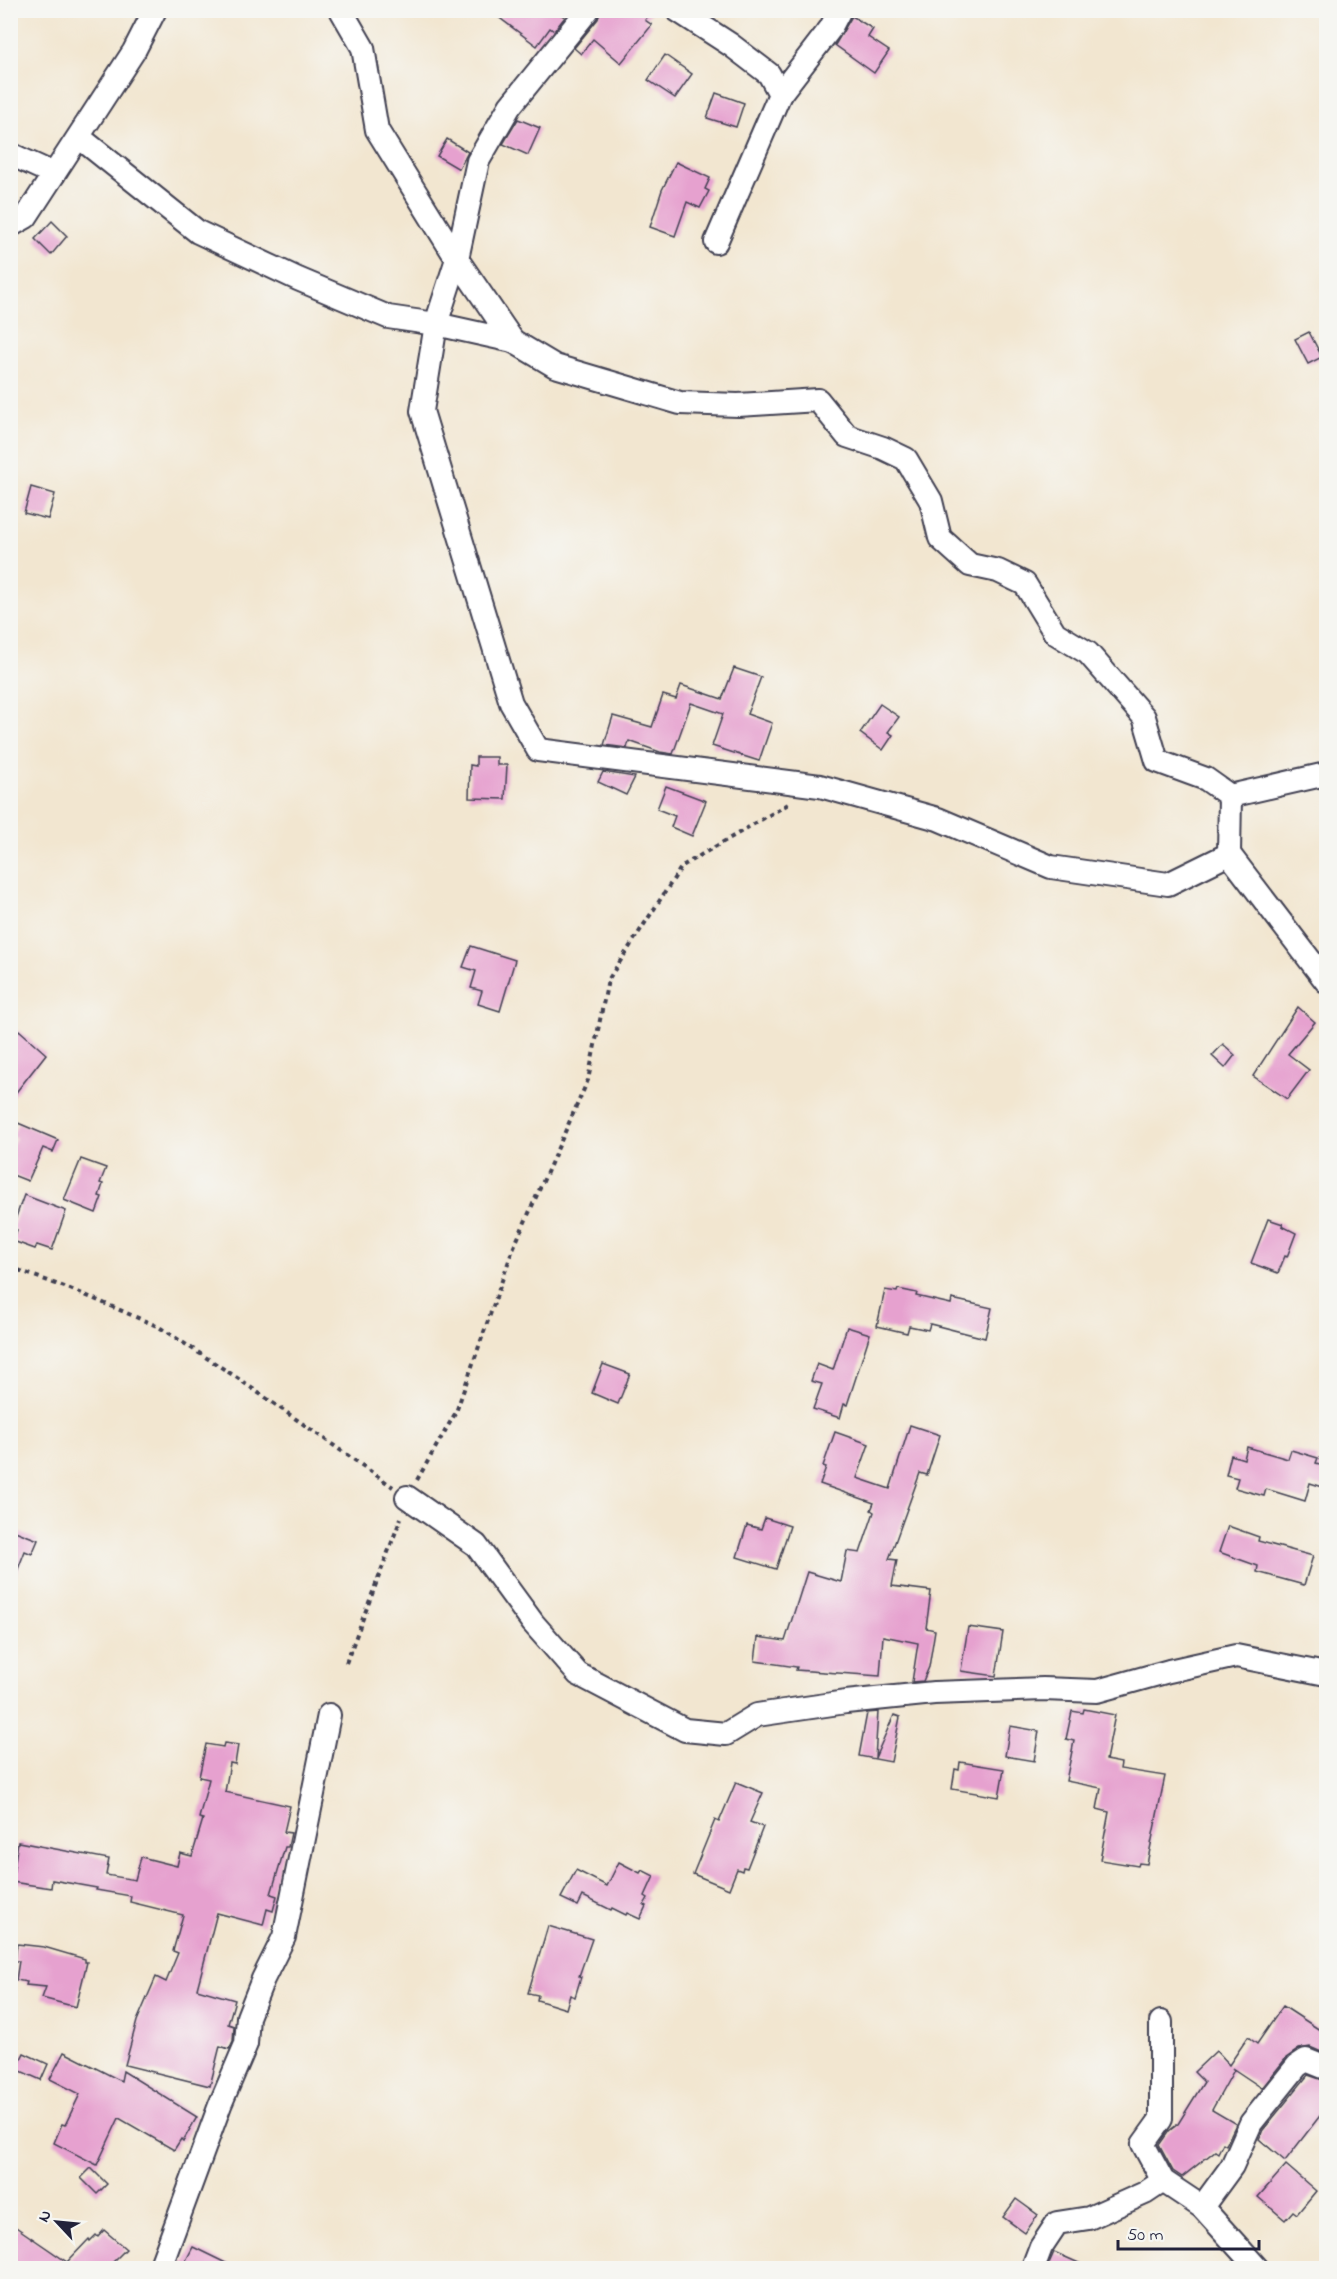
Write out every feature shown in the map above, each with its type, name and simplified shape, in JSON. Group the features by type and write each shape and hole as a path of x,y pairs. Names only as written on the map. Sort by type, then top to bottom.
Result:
{"street":[{"path":"10,226 26,217 134,51 155,10"},
{"path":"341,10 363,48 377,130 457,259 513,341"},
{"path":"588,10 510,106 478,161 457,259 436,324 422,411 511,703 538,750 820,786 938,819 1051,867 1168,884 1229,854"},
{"path":"677,10 731,45 769,74 780,94"},
{"path":"716,242 780,94 830,29 840,10"},
{"path":"79,137 198,232 297,279 388,317 436,324 513,341 555,366 680,403 738,405 818,400 848,436 883,447 906,459 931,501 940,538 970,565 998,571 1025,584 1055,633 1088,653 1144,717 1157,761 1206,779 1230,796 1326,774"},
{"path":"10,154 54,174"},
{"path":"1230,796 1229,854 1326,981"},
{"path":"407,1497 476,1545 534,1623 578,1674 685,1730 726,1734 757,1715 846,1702 934,1693 1043,1689 1097,1691 1169,1671 1236,1656 1326,1674"},
{"path":"160,2268 220,2105 246,2044 248,2017 284,1936 329,1715"},
{"path":"1161,2022 1161,2119 1143,2144 1163,2181 1202,2207 1257,2268"},
{"path":"1202,2207 1232,2166 1251,2123 1297,2066 1306,2060 1326,2068"},
{"path":"1033,2268 1041,2247 1057,2223 1089,2218 1145,2193 1163,2181"}],"path":[{"path":"346,1663 395,1538 407,1497 456,1412 513,1249 588,1080 608,980 682,866 820,786"},
{"path":"10,1267 78,1292 159,1327 407,1497"}],"building":[{"path":"489,10 563,10 560,14 565,17 554,31 550,28 537,46"},
{"path":"601,10 653,10 645,20 652,25 621,63 593,39 581,54 574,48 598,19"},
{"path":"852,16 873,29 868,37 889,51 874,73 835,45"},
{"path":"665,55 692,74 675,98 648,80"},
{"path":"716,93 744,103 736,127 707,118"},
{"path":"518,119 540,128 528,155 503,144"},
{"path":"447,139 468,152 459,169 437,156"},
{"path":"676,162 710,178 705,189 709,191 700,208 687,202 675,236 650,227 662,190"},
{"path":"52,221 67,236 51,255 35,239"},
{"path":"1309,332 1322,357 1308,364 1295,339"},
{"path":"31,487 55,494 48,519 24,513"},
{"path":"734,668 761,677 747,714 772,723 759,761 712,746 723,714 691,703 673,754 629,741 627,748 604,745 613,716 652,727 663,695 676,699 681,685 722,699"},
{"path":"880,704 899,717 888,732 893,735 883,750 860,733"},
{"path":"476,757 497,757 497,765 507,765 505,799 469,798 470,765 476,766"},
{"path":"603,772 635,777 626,795 598,782"},
{"path":"666,786 706,801 692,836 671,827 675,816 657,809"},
{"path":"471,946 515,960 500,1011 478,1004 482,991 471,988 476,971 463,967"},
{"path":"1298,1007 1315,1022 1288,1054 1309,1070 1287,1099 1253,1076"},
{"path":"19,1030 46,1054 10,1100 10,1040"},
{"path":"1223,1044 1235,1055 1225,1068 1212,1056"},
{"path":"18,1123 58,1140 53,1152 43,1148 28,1181 10,1174 10,1150 16,1138 12,1136"},
{"path":"81,1159 106,1168 100,1183 103,1184 99,1196 102,1197 96,1213 64,1200"},
{"path":"24,1195 66,1211 52,1250 37,1245 35,1249 13,1241 17,1230 12,1228"},
{"path":"1268,1219 1283,1224 1282,1226 1296,1233 1278,1273 1251,1263"},
{"path":"898,1289 917,1293 916,1296 951,1304 952,1299 992,1308 985,1338 930,1324 928,1330 909,1326 907,1333 877,1326 885,1290 897,1292"},
{"path":"847,1327 870,1334 847,1405 844,1404 840,1418 813,1409 822,1384 811,1381 817,1364 833,1370"},
{"path":"603,1364 630,1374 618,1404 592,1393"},
{"path":"910,1425 940,1435 927,1475 920,1473 889,1559 897,1560 892,1586 931,1591 926,1628 935,1630 929,1667 923,1681 912,1682 918,1643 883,1636 880,1676 796,1670 797,1667 755,1661 758,1637 785,1641 807,1572 841,1582 847,1551 860,1553 874,1512 871,1510 874,1503 820,1484 826,1467 823,1466 835,1432 869,1444 857,1478 890,1489"},
{"path":"1247,1447 1288,1459 1291,1450 1318,1458 1316,1463 1326,1466 1326,1488 1310,1483 1305,1501 1266,1489 1264,1496 1235,1488 1238,1478 1226,1475 1231,1455 1244,1459"},
{"path":"765,1518 790,1526 776,1569 737,1557 747,1525 761,1529"},
{"path":"1228,1526 1259,1537 1258,1541 1313,1556 1304,1585 1257,1572 1258,1566 1219,1552"},
{"path":"10,1529 38,1540 32,1554 25,1551 11,1587"},
{"path":"968,1627 1003,1632 996,1676 961,1671"},
{"path":"1084,1709 1115,1715 1106,1760 1121,1763 1120,1769 1165,1776 1147,1864 1139,1863 1138,1866 1100,1860 1109,1812 1097,1809 1101,1788 1066,1781 1074,1741 1066,1739 1072,1711 1083,1713"},
{"path":"878,1712 875,1758 894,1715 900,1717 891,1762 859,1756 867,1713"},
{"path":"1010,1726 1039,1731 1034,1761 1005,1756"},
{"path":"224,1743 238,1745 235,1764 230,1763 225,1792 290,1806 284,1832 291,1833 271,1894 277,1896 273,1911 267,1909 263,1925 217,1913 197,1989 235,2000 228,2024 234,2026 233,2041 229,2049 220,2046 210,2086 125,2065 137,2021 156,1977 166,1982 178,1953 173,1951 183,1915 130,1902 131,1896 96,1890 97,1888 52,1880 51,1888 12,1882 18,1842 109,1859 106,1875 135,1880 141,1857 177,1866 180,1853 192,1856 203,1819 199,1818 209,1779 199,1777 206,1744 223,1747"},
{"path":"960,1762 1004,1769 999,1797 952,1789 955,1769 959,1770"},
{"path":"736,1782 763,1793 750,1822 763,1827 747,1868 743,1867 742,1871 737,1869 729,1889 693,1874 715,1820 719,1822"},
{"path":"619,1862 640,1873 642,1870 654,1876 645,1896 648,1898 640,1919 612,1908 611,1910 583,1896 578,1906 561,1898 576,1870 607,1886"},
{"path":"548,1926 592,1939 579,1976 581,1977 575,1997 570,1995 566,2009 537,2000 538,1995 528,1993"},
{"path":"17,1944 44,1947 85,1959 87,1962 76,2007 42,1998 46,1987 26,1985 27,1982 16,1980 19,1961 15,1961"},
{"path":"1283,2006 1326,2034 1326,2054 1310,2047 1299,2049 1286,2058 1262,2088 1232,2068 1234,2070 1212,2110 1236,2124 1226,2145 1223,2143 1218,2153 1215,2151 1182,2177 1173,2171 1159,2145 1169,2131 1178,2124 1204,2082 1194,2072 1216,2051 1229,2065 1248,2037 1257,2044"},
{"path":"64,2052 121,2081 123,2071 197,2117 183,2141 181,2139 174,2150 119,2118 97,2165 54,2143 62,2124 65,2125 80,2094 50,2079"},
{"path":"24,2053 48,2064 41,2080 16,2069"},
{"path":"1308,2075 1326,2081 1326,2108 1285,2161 1259,2139 1263,2130"},
{"path":"1286,2165 1316,2191 1297,2214 1293,2211 1285,2220 1258,2197"},
{"path":"91,2168 107,2184 97,2194 81,2178"},
{"path":"1016,2199 1038,2215 1025,2233 1003,2217"},
{"path":"10,2223 67,2262 89,2239 90,2241 96,2235 98,2237 104,2230 126,2249 107,2268 10,2268"},
{"path":"193,2247 236,2268 182,2268"},
{"path":"1054,2252 1090,2268 1047,2268"}]}
